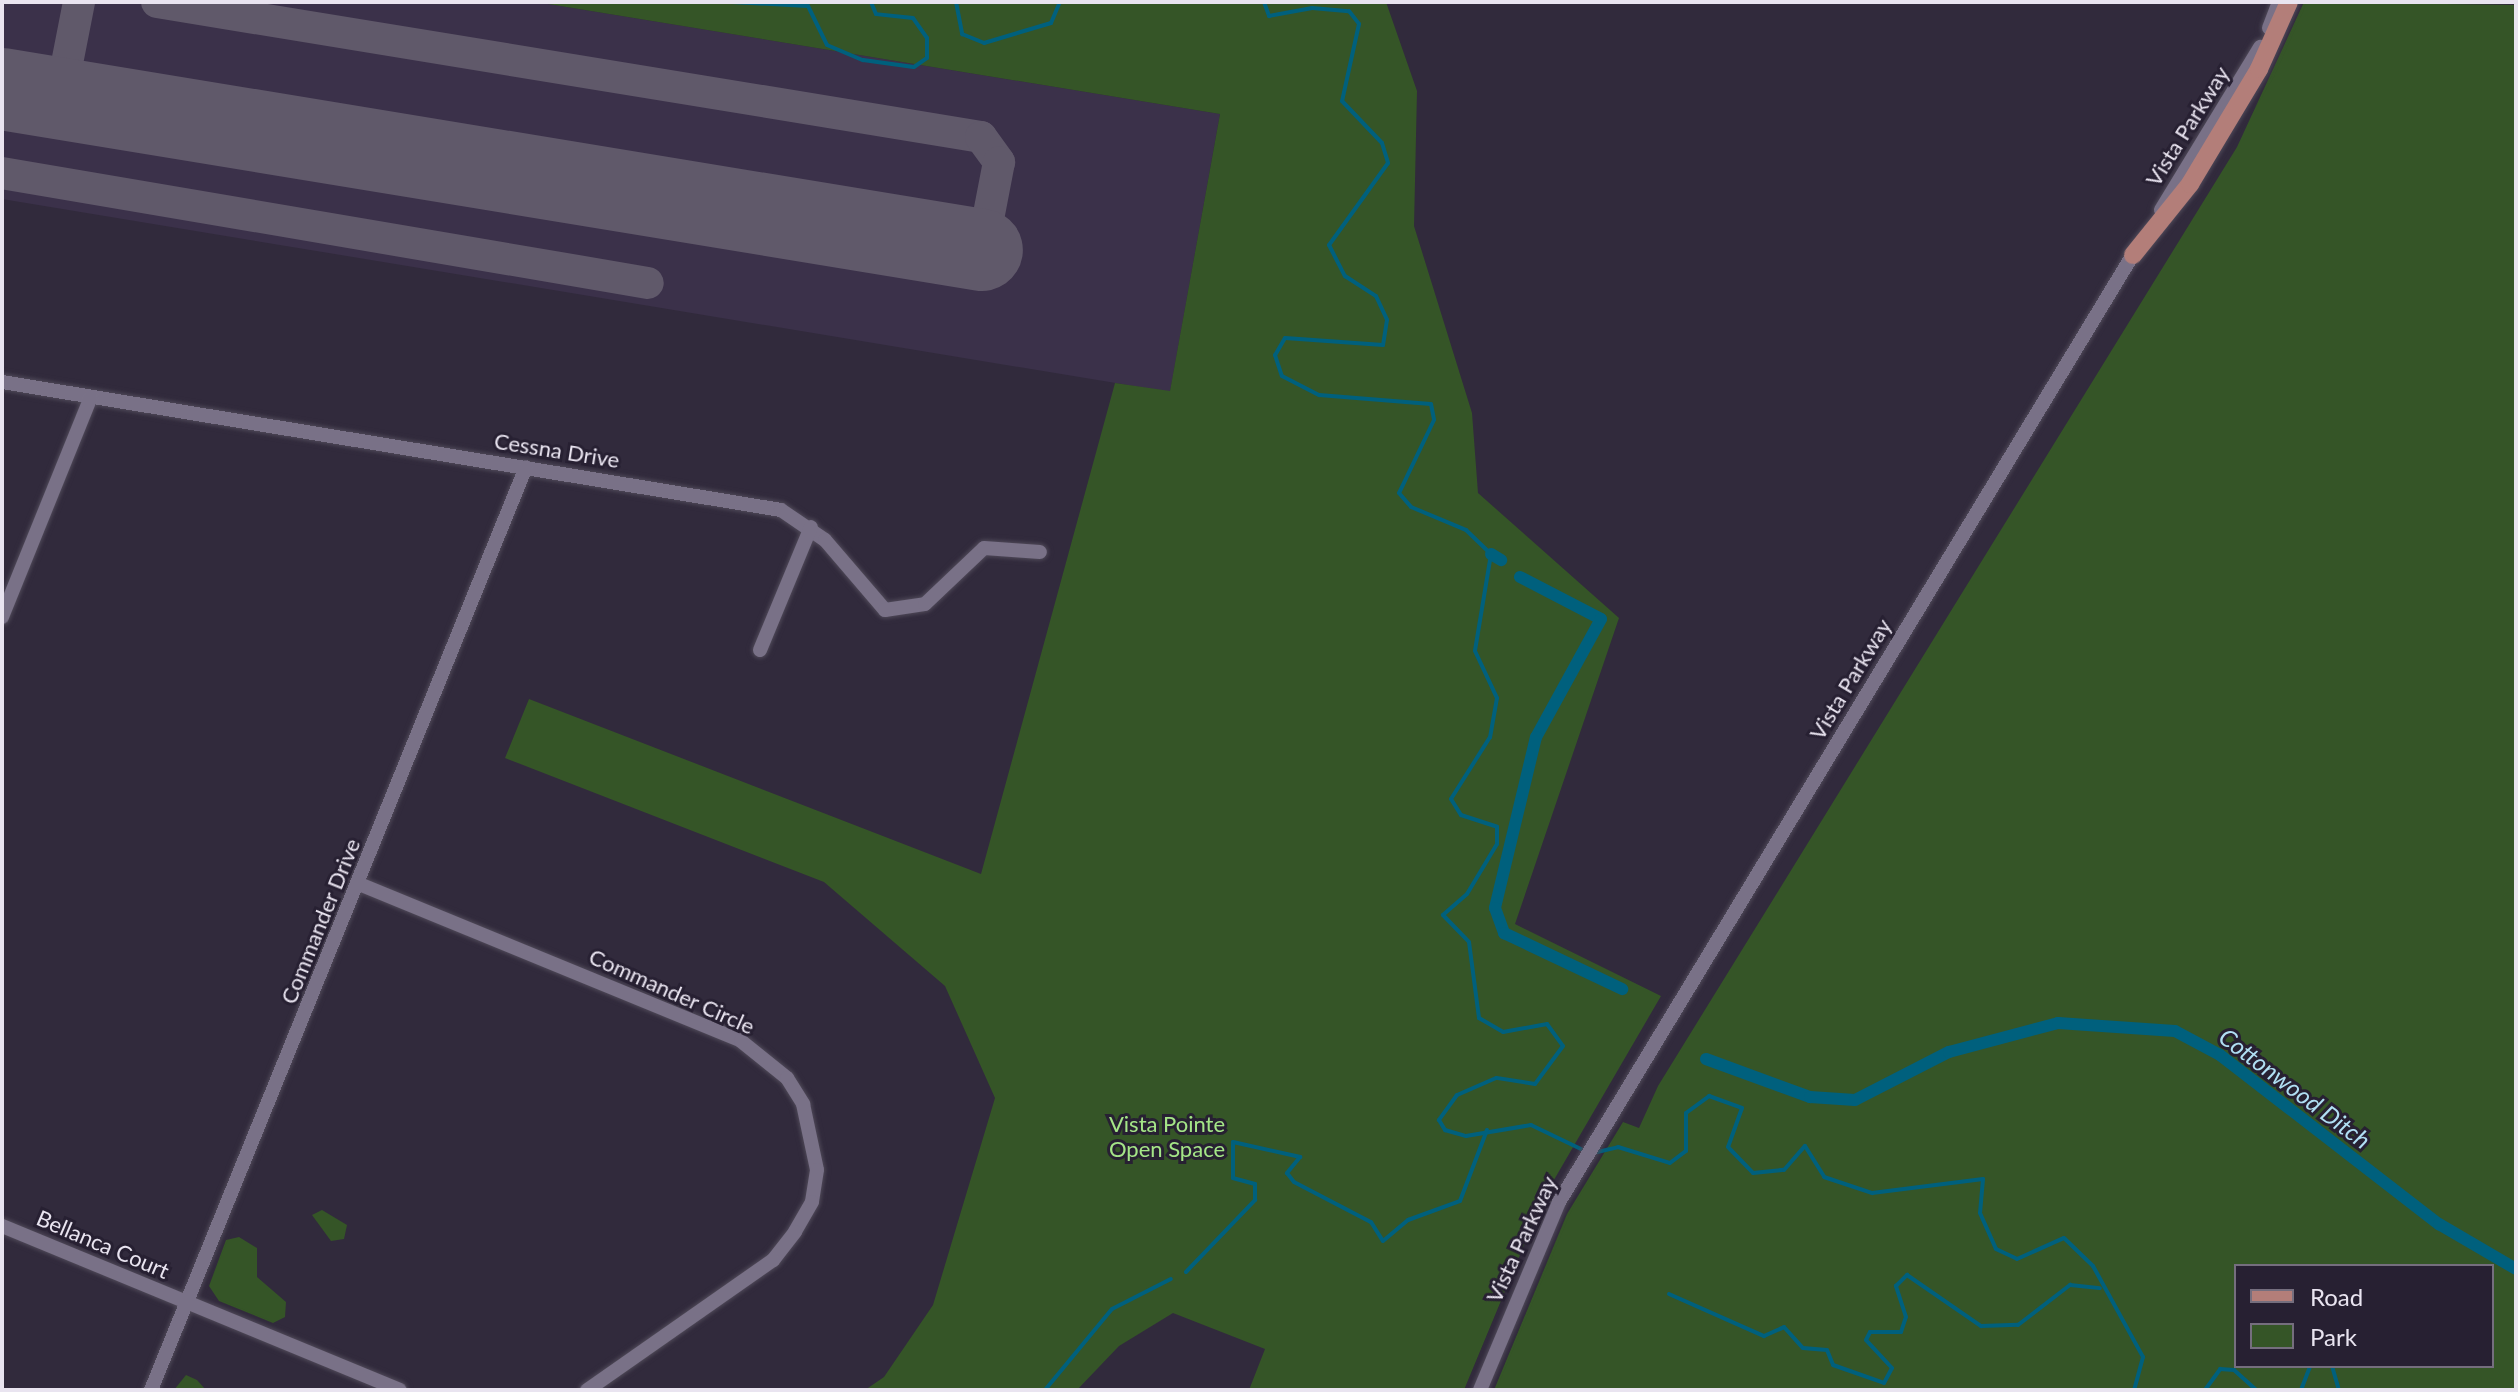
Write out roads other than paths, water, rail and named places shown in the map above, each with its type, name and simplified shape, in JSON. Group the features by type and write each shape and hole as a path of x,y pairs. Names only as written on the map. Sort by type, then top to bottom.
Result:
{"main road":[{"path":"2133,255 2190,184 2259,69 2289,2"}],"street":[{"name":"Vista Parkway","path":"1480,1390 1559,1202 2246,73 2279,2"},
{"name":"Cessna Drive","path":"2,382 781,510 811,527 871,601 898,612 932,599 984,548 1040,552"},
{"path":"2,617 91,397"},
{"name":"Commander Drive","path":"151,1390 526,467"},
{"path":"760,650 811,527"},
{"name":"Commander Circle","path":"359,884 741,1041 787,1078 803,1104 817,1170 812,1202 795,1232 773,1260 587,1390"},
{"name":"Bellanca Court","path":"2,1226 187,1303"},
{"path":"187,1303 399,1390"}],"waterway":[{"path":"732,2 808,6 827,45 863,60 914,67 927,58 927,38 913,18 876,14 871,2"},
{"path":"956,2 962,34 984,43 1051,23 1060,2"},
{"path":"1264,2 1269,16 1312,8 1349,11 1359,24 1342,101 1382,143 1388,163 1329,245 1345,276 1376,296 1387,320 1383,345 1285,338 1275,355 1282,376 1319,395 1431,404 1434,420 1399,493 1411,507 1466,530 1491,554 1475,651 1497,698 1490,737 1451,799 1461,815 1497,827 1497,844 1467,894 1443,915 1469,942 1479,1018 1503,1032 1547,1024 1563,1046 1535,1084 1496,1078 1457,1095 1439,1120 1445,1130 1466,1136 1531,1125 1585,1151"},
{"name":"Cottonwood Ditch","path":"1491,554 1501,560"},
{"name":"Cottonwood Ditch","path":"1520,577 1601,619 1536,737 1495,908 1504,933 1622,989"},
{"name":"Cottonwood Ditch","path":"1706,1059 1810,1097 1855,1100 1949,1052 2058,1023 2175,1031 2220,1055 2439,1224 2516,1269"},
{"path":"1593,1153 1618,1147 1670,1163 1686,1151 1686,1113 1709,1096 1742,1108 1728,1147 1753,1173 1784,1170 1805,1146 1824,1177 1872,1193 1983,1179 1980,1213 1996,1249 2017,1259 2064,1238 2093,1266 2143,1357 2134,1390"},
{"path":"1186,1272 1255,1200 1255,1184 1233,1178 1233,1142 1300,1157 1287,1173 1294,1182 1371,1222 1383,1241 1408,1220 1460,1201 1487,1130"},
{"path":"1669,1294 1764,1336 1784,1327 1803,1348 1827,1350 1833,1365 1884,1383 1892,1368 1866,1340 1870,1332 1901,1332 1906,1317 1896,1286 1907,1275 1981,1326 2018,1325 2070,1285 2100,1288"},
{"path":"1045,1390 1112,1309 1171,1279"},
{"path":"2301,1390 2309,1368"},
{"path":"2333,1368 2339,1390"},
{"path":"2205,1390 2220,1369 2234,1370 2256,1390"}],"park label":[{"name":"Vista Pointe Open Space","path":"1167,1136"}]}
